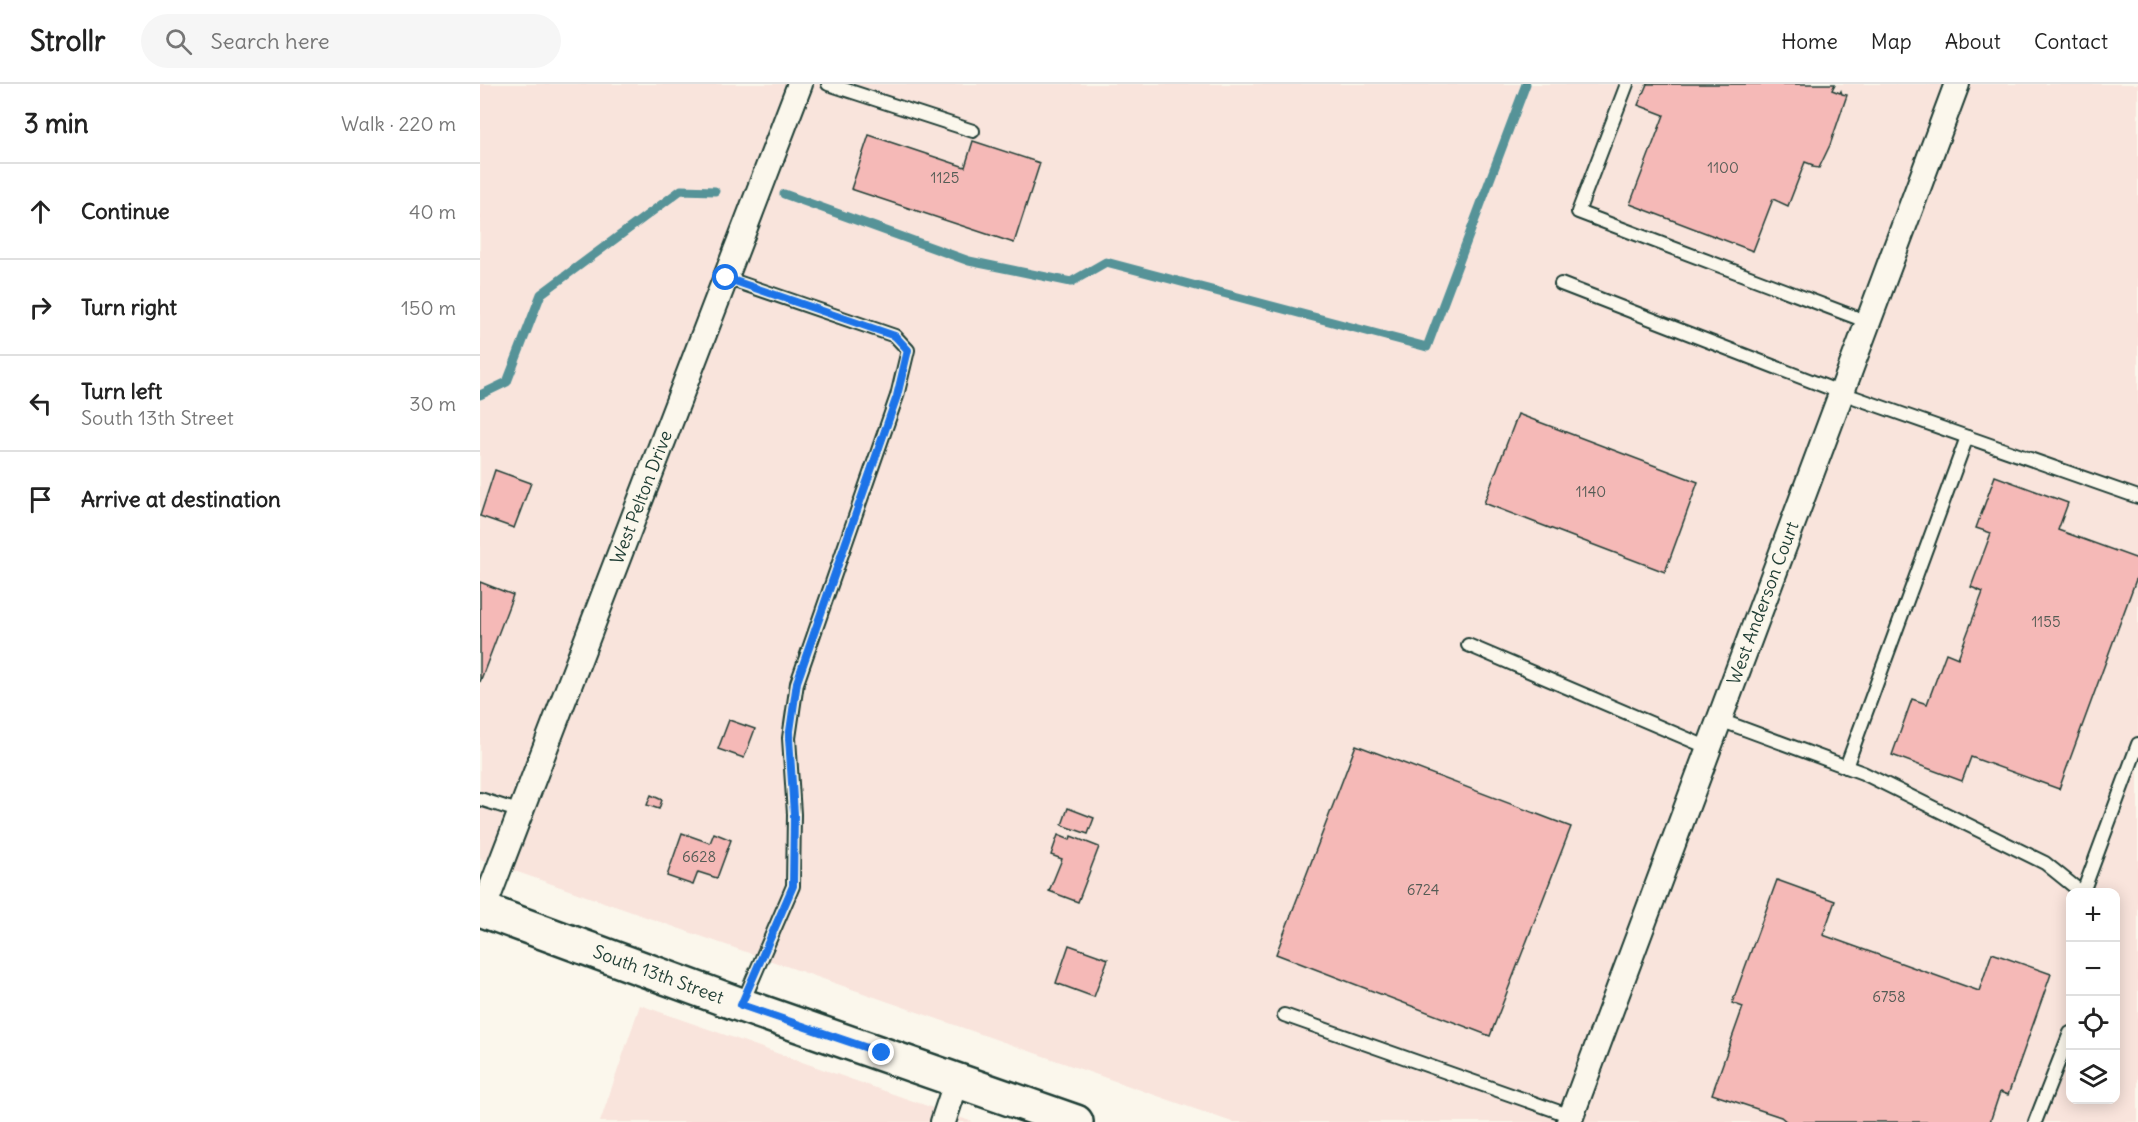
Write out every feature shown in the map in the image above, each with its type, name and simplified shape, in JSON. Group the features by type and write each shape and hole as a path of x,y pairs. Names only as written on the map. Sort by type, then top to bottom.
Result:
{"street":[{"name":"West Pelton Drive","path":"482,909 800,84"},
{"name":"West Anderson Court","path":"1570,1119 1957,84"},
{"name":"South 13th Street","path":"482,909 741,1005 1076,1122"},
{"path":"943,1122 957,1080"}],"lane":[{"path":"828,84 973,131"},
{"path":"1627,84 1578,212 1868,322"},
{"path":"726,278 895,336 908,350 897,396 797,682 789,738 794,814 793,886 741,1005"},
{"path":"1561,284 1842,393 2138,497"},
{"path":"1846,767 1967,437"},
{"path":"1468,645 1709,748"},
{"path":"1720,720 1863,773 2045,863 2077,888"},
{"path":"2084,888 2138,744"},
{"path":"480,799 521,812"},
{"path":"1284,1015 1570,1119"},
{"path":"2035,1122 2066,1043"}],"shaded area":[{"path":"480,84 2138,84 2138,1122 1232,1122 480,859"},
{"path":"640,1005 973,1122 600,1122"}],"building":[{"path":"1647,84 1835,84 1832,90 1840,93 1841,91 1842,94 1847,95 1830,145 1819,168 1812,167 1813,165 1805,162 1788,206 1773,199 1753,251 1630,204 1664,115 1638,105"},
{"path":"869,135 965,167 973,141 1040,163 1014,243 851,189"},
{"path":"1518,414 1698,482 1665,572 1484,503"},
{"path":"495,470 531,483 514,528 480,516"},
{"path":"1995,476 2068,503 2058,530 2138,559 2138,574 2059,789 1971,757 1962,781 1892,755 1912,699 1927,704 1946,653 1958,658 1983,592 1971,587 1991,533 1976,528"},
{"path":"480,582 513,595 480,682"},
{"path":"729,720 755,729 744,758 718,749"},
{"path":"1356,745 1571,827 1490,1036 1276,954"},
{"path":"651,795 662,800 659,809 647,805"},
{"path":"1068,808 1094,818 1088,834 1062,825"},
{"path":"682,833 710,843 714,833 731,840 717,878 698,872 693,885 667,876"},
{"path":"1058,835 1070,840 1071,836 1099,847 1078,902 1049,891 1062,859 1051,855"},
{"path":"1777,880 1835,901 1823,935 1979,991 1992,953 2051,974 2008,1095 2000,1092 1990,1122 1787,1122 1781,1117 1712,1094 1743,1007 1732,1003"},
{"path":"1069,945 1108,959 1094,997 1056,983"}],"waterway":[{"path":"784,194 969,261 1071,282 1106,262 1427,347 1526,84"},
{"path":"480,395 507,382 541,294 681,190 715,191"}],"route":[{"path":"726,278 895,336 908,350 897,396 797,682 789,738 794,814 793,886 741,1005 882,1053"}]}
